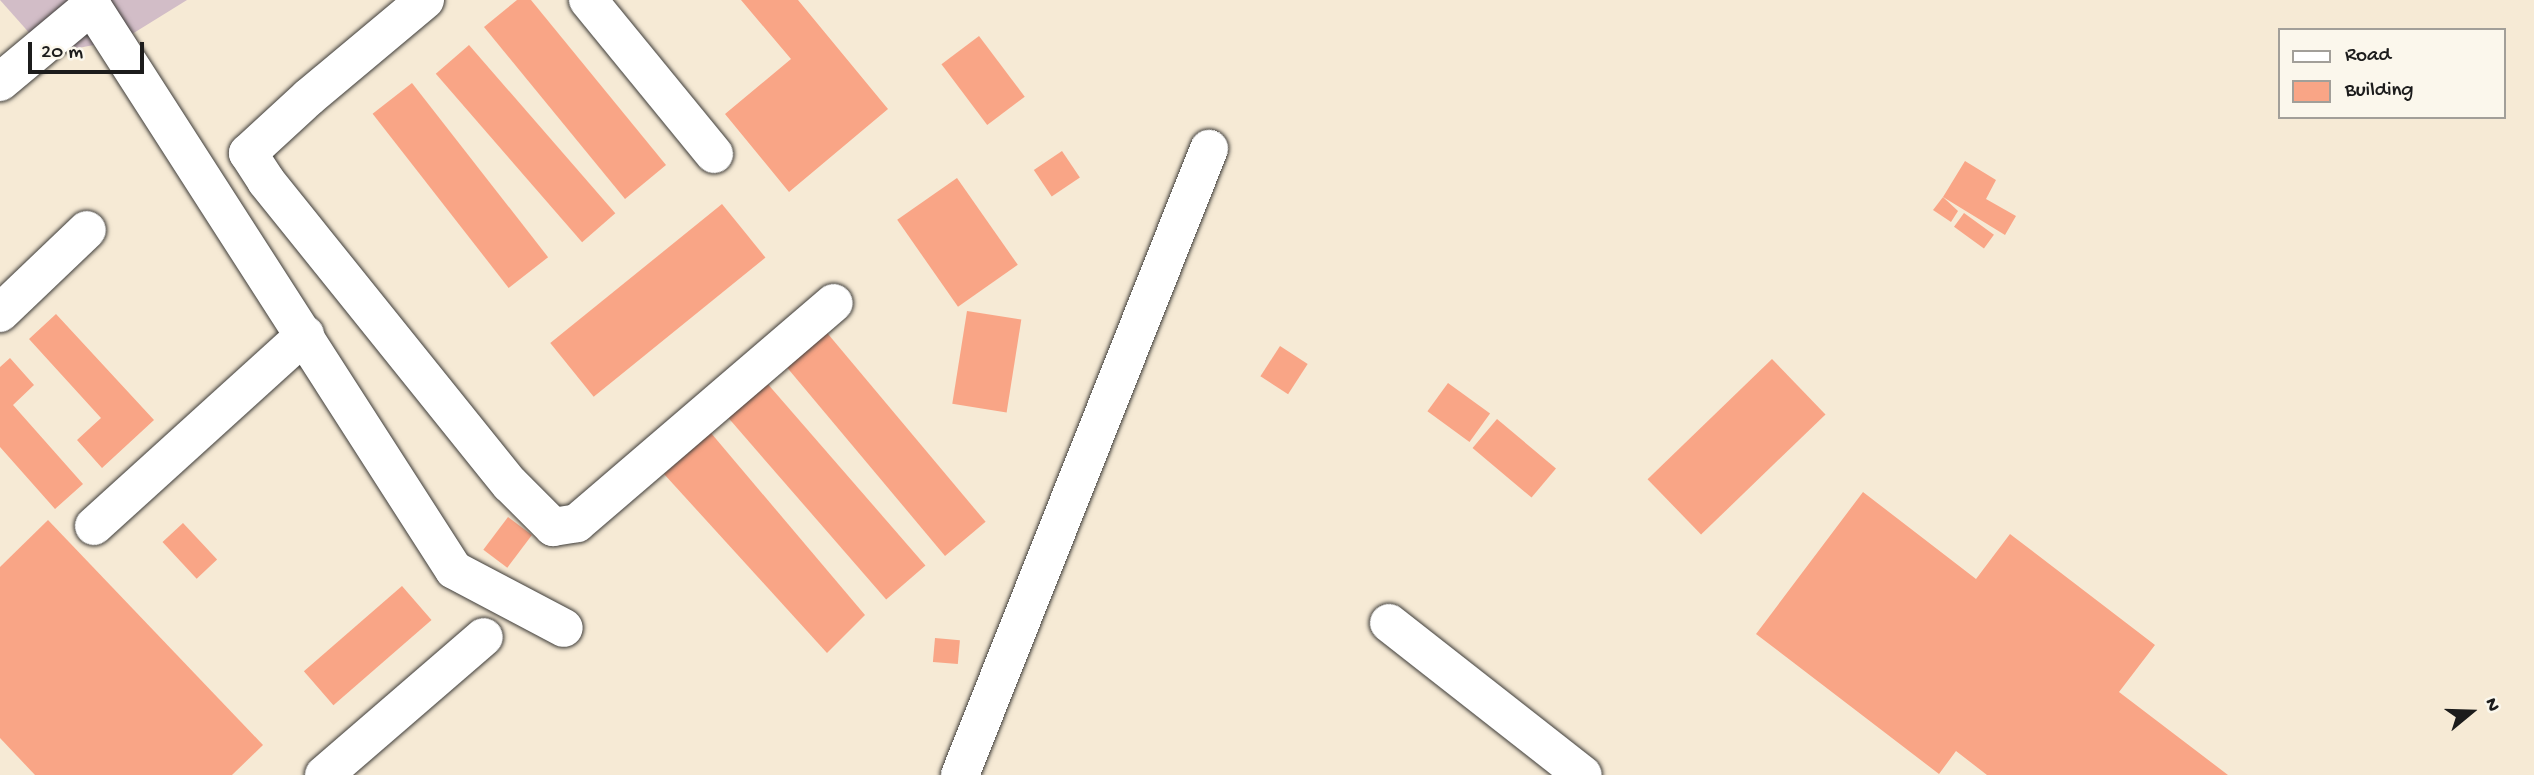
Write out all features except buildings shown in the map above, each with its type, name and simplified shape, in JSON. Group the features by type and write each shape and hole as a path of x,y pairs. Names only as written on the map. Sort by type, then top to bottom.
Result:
{"street":[{"path":"425,0 309,97 248,153 274,192 510,484 553,527 577,523 834,303"},
{"path":"588,0 714,154"},
{"path":"0,82 90,2 454,570 564,628"},
{"path":"960,775 1209,149"},
{"path":"0,313 87,230"},
{"path":"94,526 305,335"},
{"path":"1390,623 1583,775"},
{"path":"324,775 484,637"}],"shaded area":[{"path":"0,0 187,0 124,39 48,54"}]}
